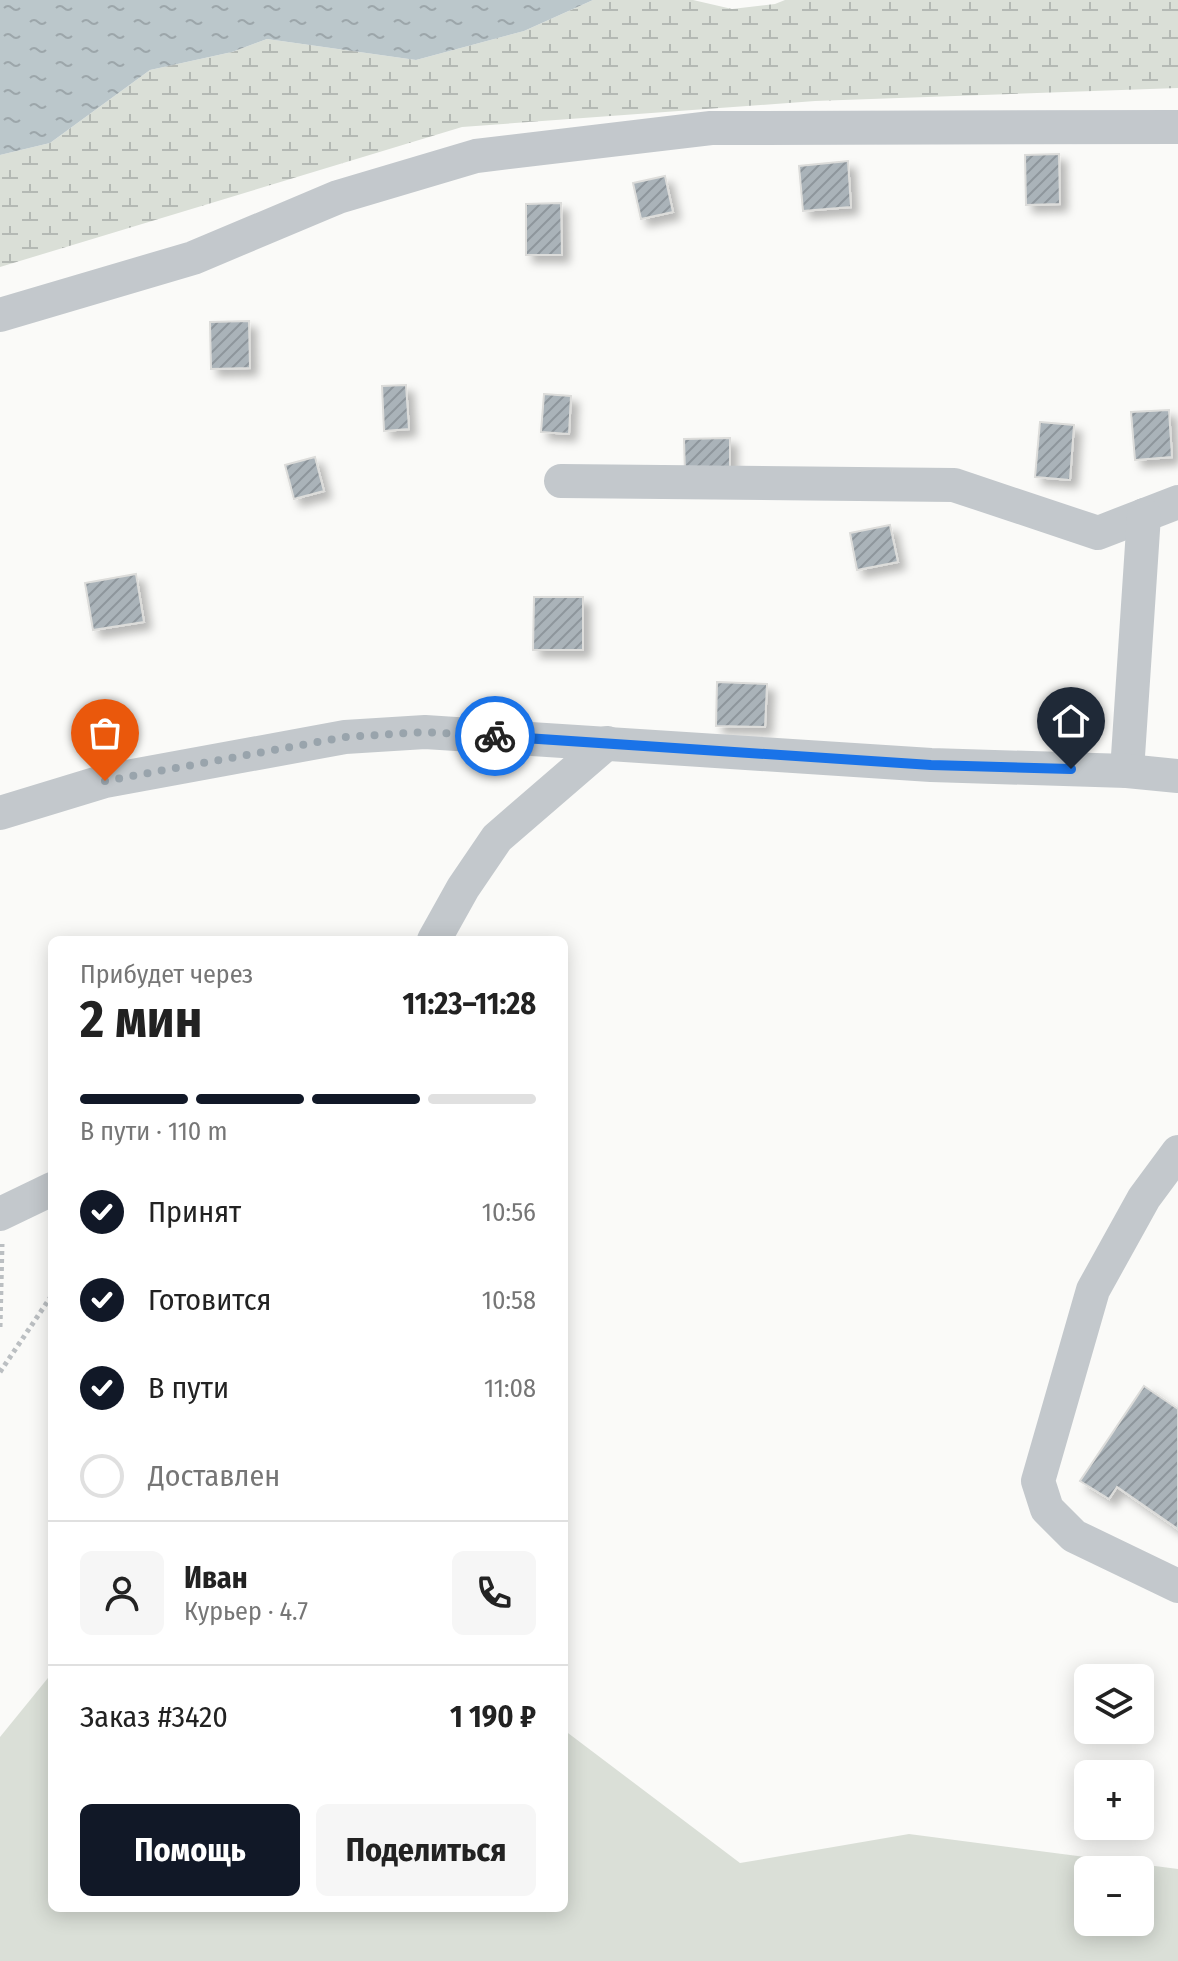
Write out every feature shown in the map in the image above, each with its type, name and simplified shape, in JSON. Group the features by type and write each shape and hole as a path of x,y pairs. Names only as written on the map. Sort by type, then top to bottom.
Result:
{"street":[{"path":"0,315 193,258 338,197 476,156 711,128 1178,127"},
{"path":"561,481 954,485 1098,533 1178,502"},
{"path":"1127,771 1144,515"},
{"path":"0,813 105,781 345,737 425,732 931,765 1127,771 1178,776"},
{"path":"436,936 463,888 497,838 607,743"},
{"path":"1178,1152 1144,1198 1093,1290 1038,1481 1047,1509 1074,1536 1178,1586"},
{"path":"1,1213 48,1191"}],"path":[{"path":"0,1327 1,1213"},
{"path":"0,1372 48,1301"}],"green space":[{"path":"593,0 693,0 732,9 785,0 1178,0 1178,88 815,101 462,127 0,267 0,155 50,143 150,70 232,52 267,39 416,60 524,31"},
{"path":"48,1678 48,1912 568,1912 568,1733 740,1863 909,1834 1078,1856 1074,1856 1074,1936 1154,1936 1154,1866 1178,1869 1178,1961 0,1961 0,1737"}],"water":[{"path":"0,0 593,0 524,31 416,60 267,39 232,52 150,70 50,143 0,155"}],"building":[{"path":"1059,154 1060,204 1026,205 1025,155"},
{"path":"848,161 851,207 803,211 799,166"},
{"path":"665,176 673,212 641,219 633,183"},
{"path":"561,203 562,255 526,255 526,204"},
{"path":"249,321 250,368 211,369 210,322"},
{"path":"406,385 409,429 384,431 382,386"},
{"path":"544,394 571,396 569,434 541,432"},
{"path":"1169,410 1172,457 1135,460 1131,412"},
{"path":"1040,422 1074,425 1070,480 1035,477"},
{"path":"730,438 730,473 685,474 684,439"},
{"path":"315,457 324,491 294,499 285,465"},
{"path":"890,525 898,562 857,570 850,533"},
{"path":"136,574 144,622 93,630 85,583"},
{"path":"534,597 583,597 583,650 533,650"},
{"path":"717,682 767,684 765,727 716,726"},
{"path":"1144,1386 1178,1409 1178,1529 1117,1487 1109,1499 1080,1481"}],"way so far":[{"path":"105,781 345,737 425,732 495,736"}],"route":[{"path":"495,736 931,765 1071,769"}]}
